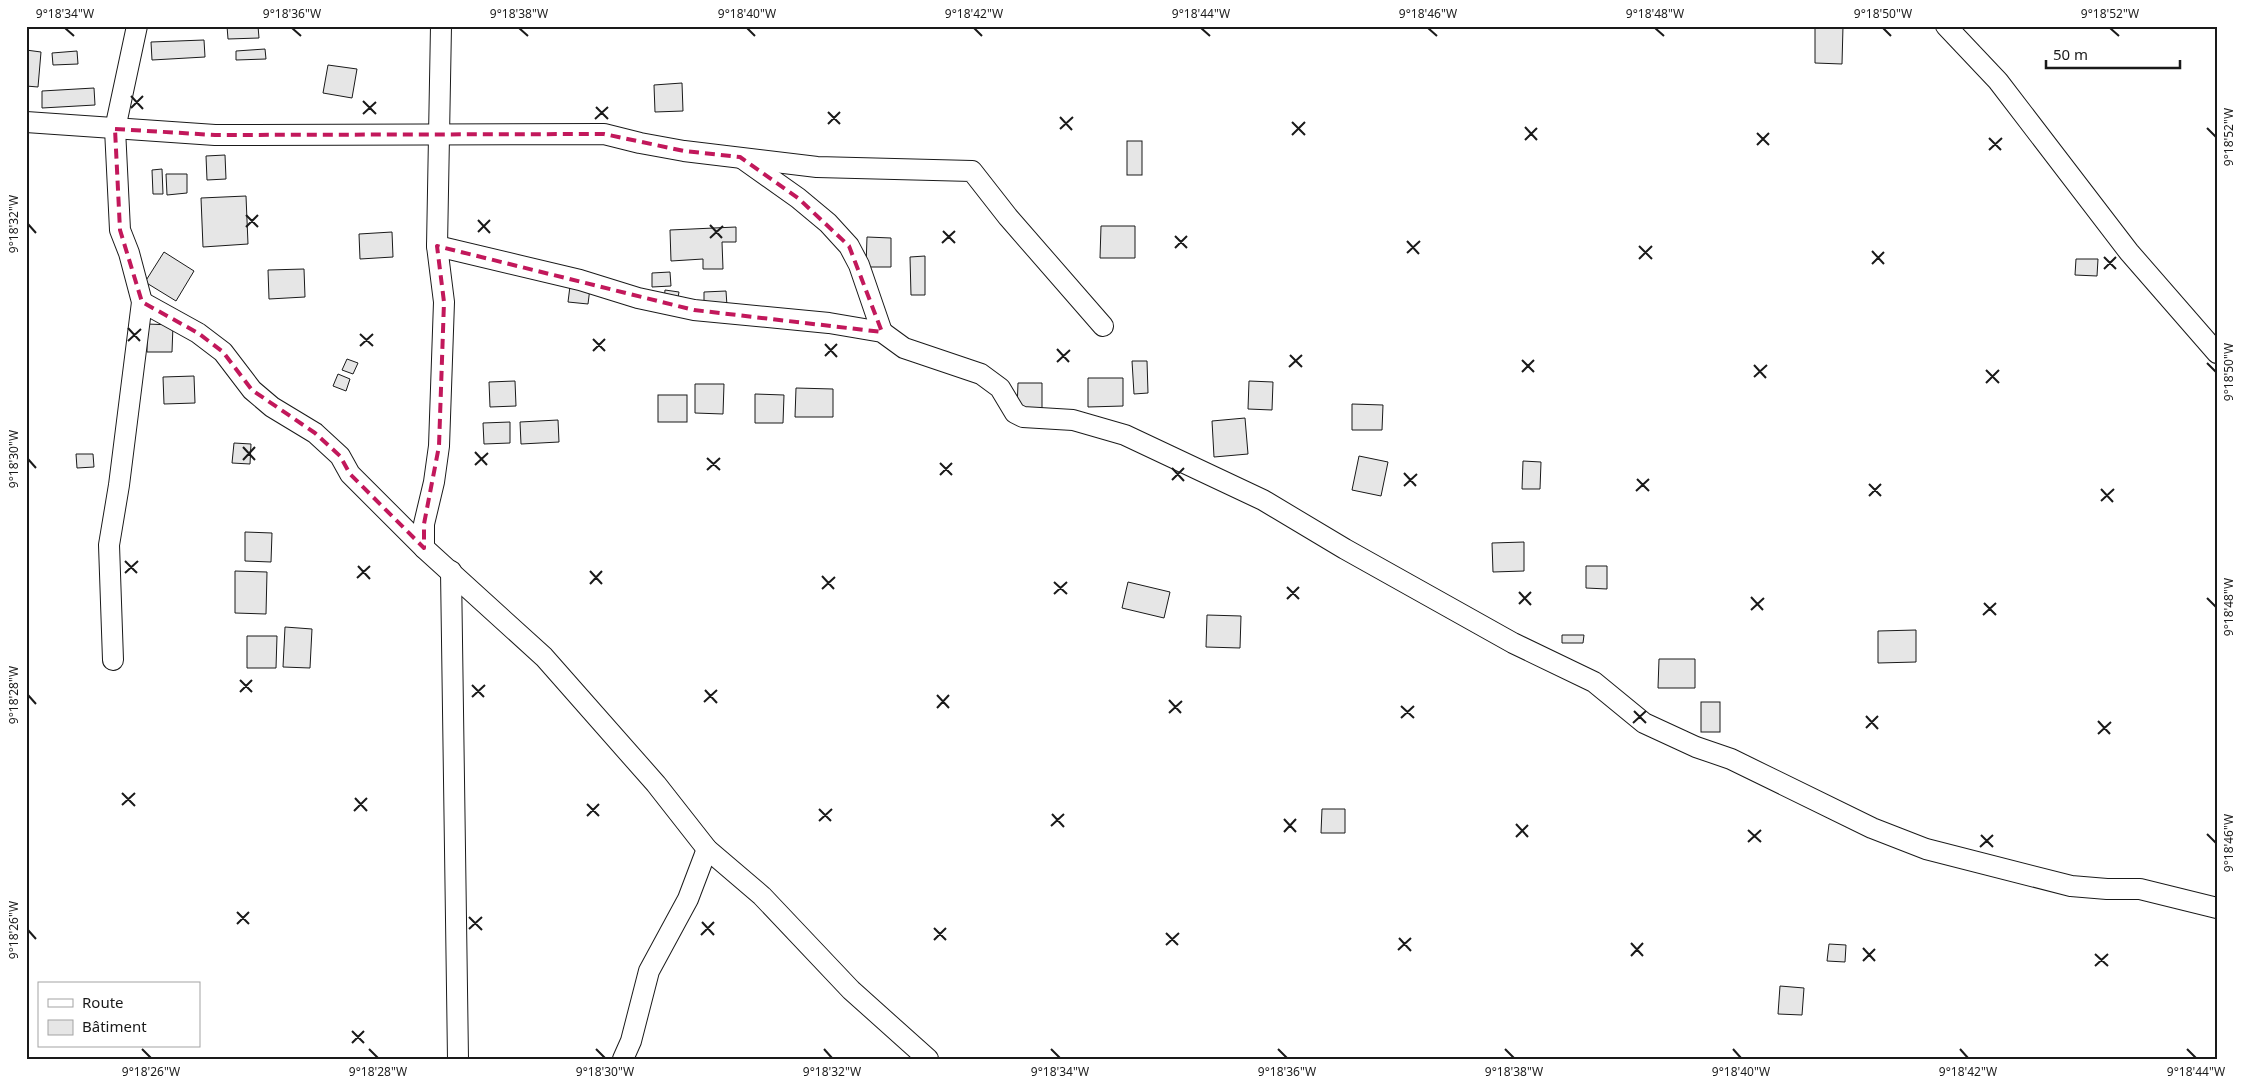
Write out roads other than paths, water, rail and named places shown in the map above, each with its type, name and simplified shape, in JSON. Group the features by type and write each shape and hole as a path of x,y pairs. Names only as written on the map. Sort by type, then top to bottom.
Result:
{"street":[{"path":"113,660 109,544 119,485 142,302 129,253 120,230 115,129 137,26"},
{"path":"424,548 424,524 434,482 439,446 444,302 436,246 441,26"},
{"path":"1946,26 1998,81 2129,252 2217,353"},
{"path":"26,122 215,135 604,134 684,151 740,156 817,167 972,171 1008,216 1103,326"},
{"path":"740,156 798,198 828,223 849,246 859,266 882,332"},
{"path":"436,246 571,277 638,298 694,310 829,322 882,332 904,348 981,374 1000,388 1015,413 1023,417 1073,420 1125,435 1263,500 1345,549 1489,630 1594,682 1644,723 1696,747 1731,759 1872,828 1926,849 2071,886 2140,889 2217,908"},
{"path":"142,302 198,333 223,352 252,390 272,407 315,433 340,456 350,474 424,548 544,657 656,784 707,848 762,896 851,990 928,1059"},
{"path":"451,571 458,1059"},
{"path":"624,1059 631,1041 649,971 688,899 707,848"}]}
